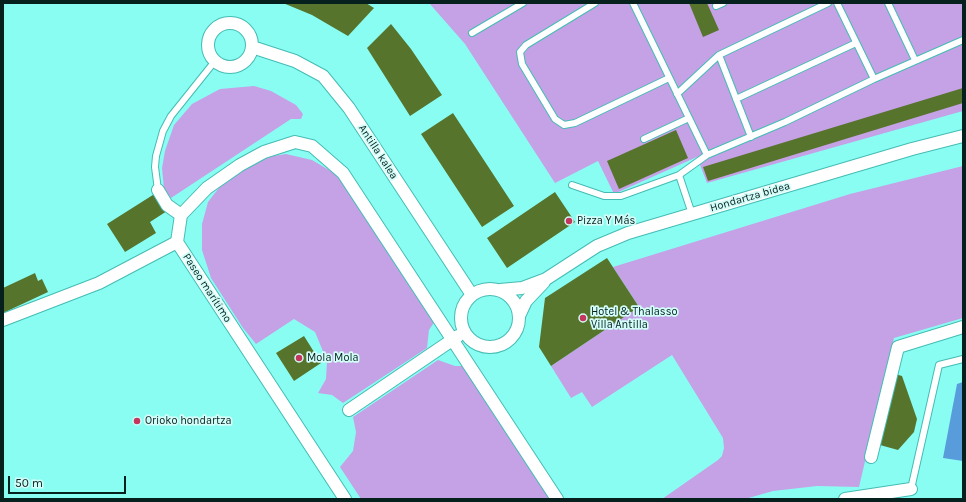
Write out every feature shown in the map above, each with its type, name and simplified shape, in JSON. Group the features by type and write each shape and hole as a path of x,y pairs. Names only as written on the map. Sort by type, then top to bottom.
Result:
{"street":[{"path":"226,23 235,23 243,27 248,33 252,47 246,60 235,67 226,67 216,62 208,52 208,43 212,31 218,26 226,23"},
{"name":"Antilla kalea","path":"252,47 295,61 323,76 349,108 472,295"},
{"name":"Hondartza bidea","path":"546,279 597,246 628,233 912,149 963,136"},
{"path":"177,242 181,215 207,188 264,152 295,142 312,146 343,173 557,499"},
{"path":"158,190 167,205 181,215"},
{"name":"Paseo marítimo","path":"3,320 99,283 177,242 345,499"},
{"path":"546,279 526,300 519,316 518,326 513,335 506,342 497,346 488,347 478,345 464,332 461,322 461,312 465,302 472,295 486,289 500,290 522,288 546,279"},
{"path":"500,290 513,300 519,316"},
{"path":"871,457 898,347 963,327"},
{"path":"349,410 464,332"},
{"path":"845,499 911,489"}],"lane":[{"path":"472,33 523,3"},
{"path":"596,3 526,45 520,52 522,64 555,119 564,125 575,123 669,78"},
{"path":"633,3 707,155"},
{"path":"716,6 723,3"},
{"path":"677,94 719,55 828,3"},
{"path":"838,3 874,79"},
{"path":"888,3 915,60"},
{"path":"572,185 604,196 621,196 679,174 707,155 751,137 915,60 963,40"},
{"path":"736,99 856,43"},
{"path":"719,55 751,137"},
{"path":"158,190 155,167 156,156 163,131 171,116 216,62"},
{"path":"644,139 689,118"},
{"path":"679,174 692,214"},
{"path":"911,489 939,365 963,359"}],"shaded area":[{"path":"429,3 963,3 963,111 707,183 697,157 614,194 598,161 555,183 465,44"},
{"path":"254,86 271,91 296,105 303,114 301,119 291,119 171,198 164,189 162,168 165,151 174,125 192,104 220,89"},
{"path":"286,154 312,160 334,173 353,194 435,321 429,330 427,348 343,403 332,395 318,393 326,379 327,361 315,332 294,319 256,344 243,328 211,278 202,250 202,224 208,202 225,180 260,158"},
{"path":"963,166 963,318 894,338 859,487 817,486 773,491 745,499 662,499 718,460 722,456 724,448 723,438 672,355 592,407 582,392 571,398 551,366 639,307 613,267 850,194"},
{"path":"438,360 455,366 465,366 555,499 361,499 340,467 353,451 356,432 353,417"}],"water":[{"path":"963,382 963,461 943,458 957,384"}],"building":[{"path":"283,3 366,3 374,8 348,36 312,15"},
{"path":"689,3 707,3 719,30 703,37"},
{"path":"391,24 411,49 442,95 410,116 367,48"},
{"path":"963,88 963,103 708,181 703,167"},
{"path":"453,113 514,206 482,227 421,134"},
{"path":"676,130 688,158 619,189 607,161"},
{"path":"555,192 575,222 507,268 487,238"},
{"path":"156,193 167,211 150,222 156,233 125,252 107,224"},
{"name":"Hotel & Thalasso Villa Antilla","path":"607,258 639,307 551,366 539,347 545,298"},
{"path":"35,273 38,281 42,279 48,292 3,313 3,288"},
{"name":"Mola Mola","path":"304,336 321,363 294,381 276,353"},
{"path":"895,374 902,376 917,419 914,432 898,450 880,445"}],"place":[{"name":"Pizza Y Más","path":"569,221"},
{"name":"Hotel & Thalasso Villa Antilla","path":"583,318"},
{"name":"Mola Mola","path":"299,358"},
{"name":"Orioko hondartza","path":"137,421"}]}
